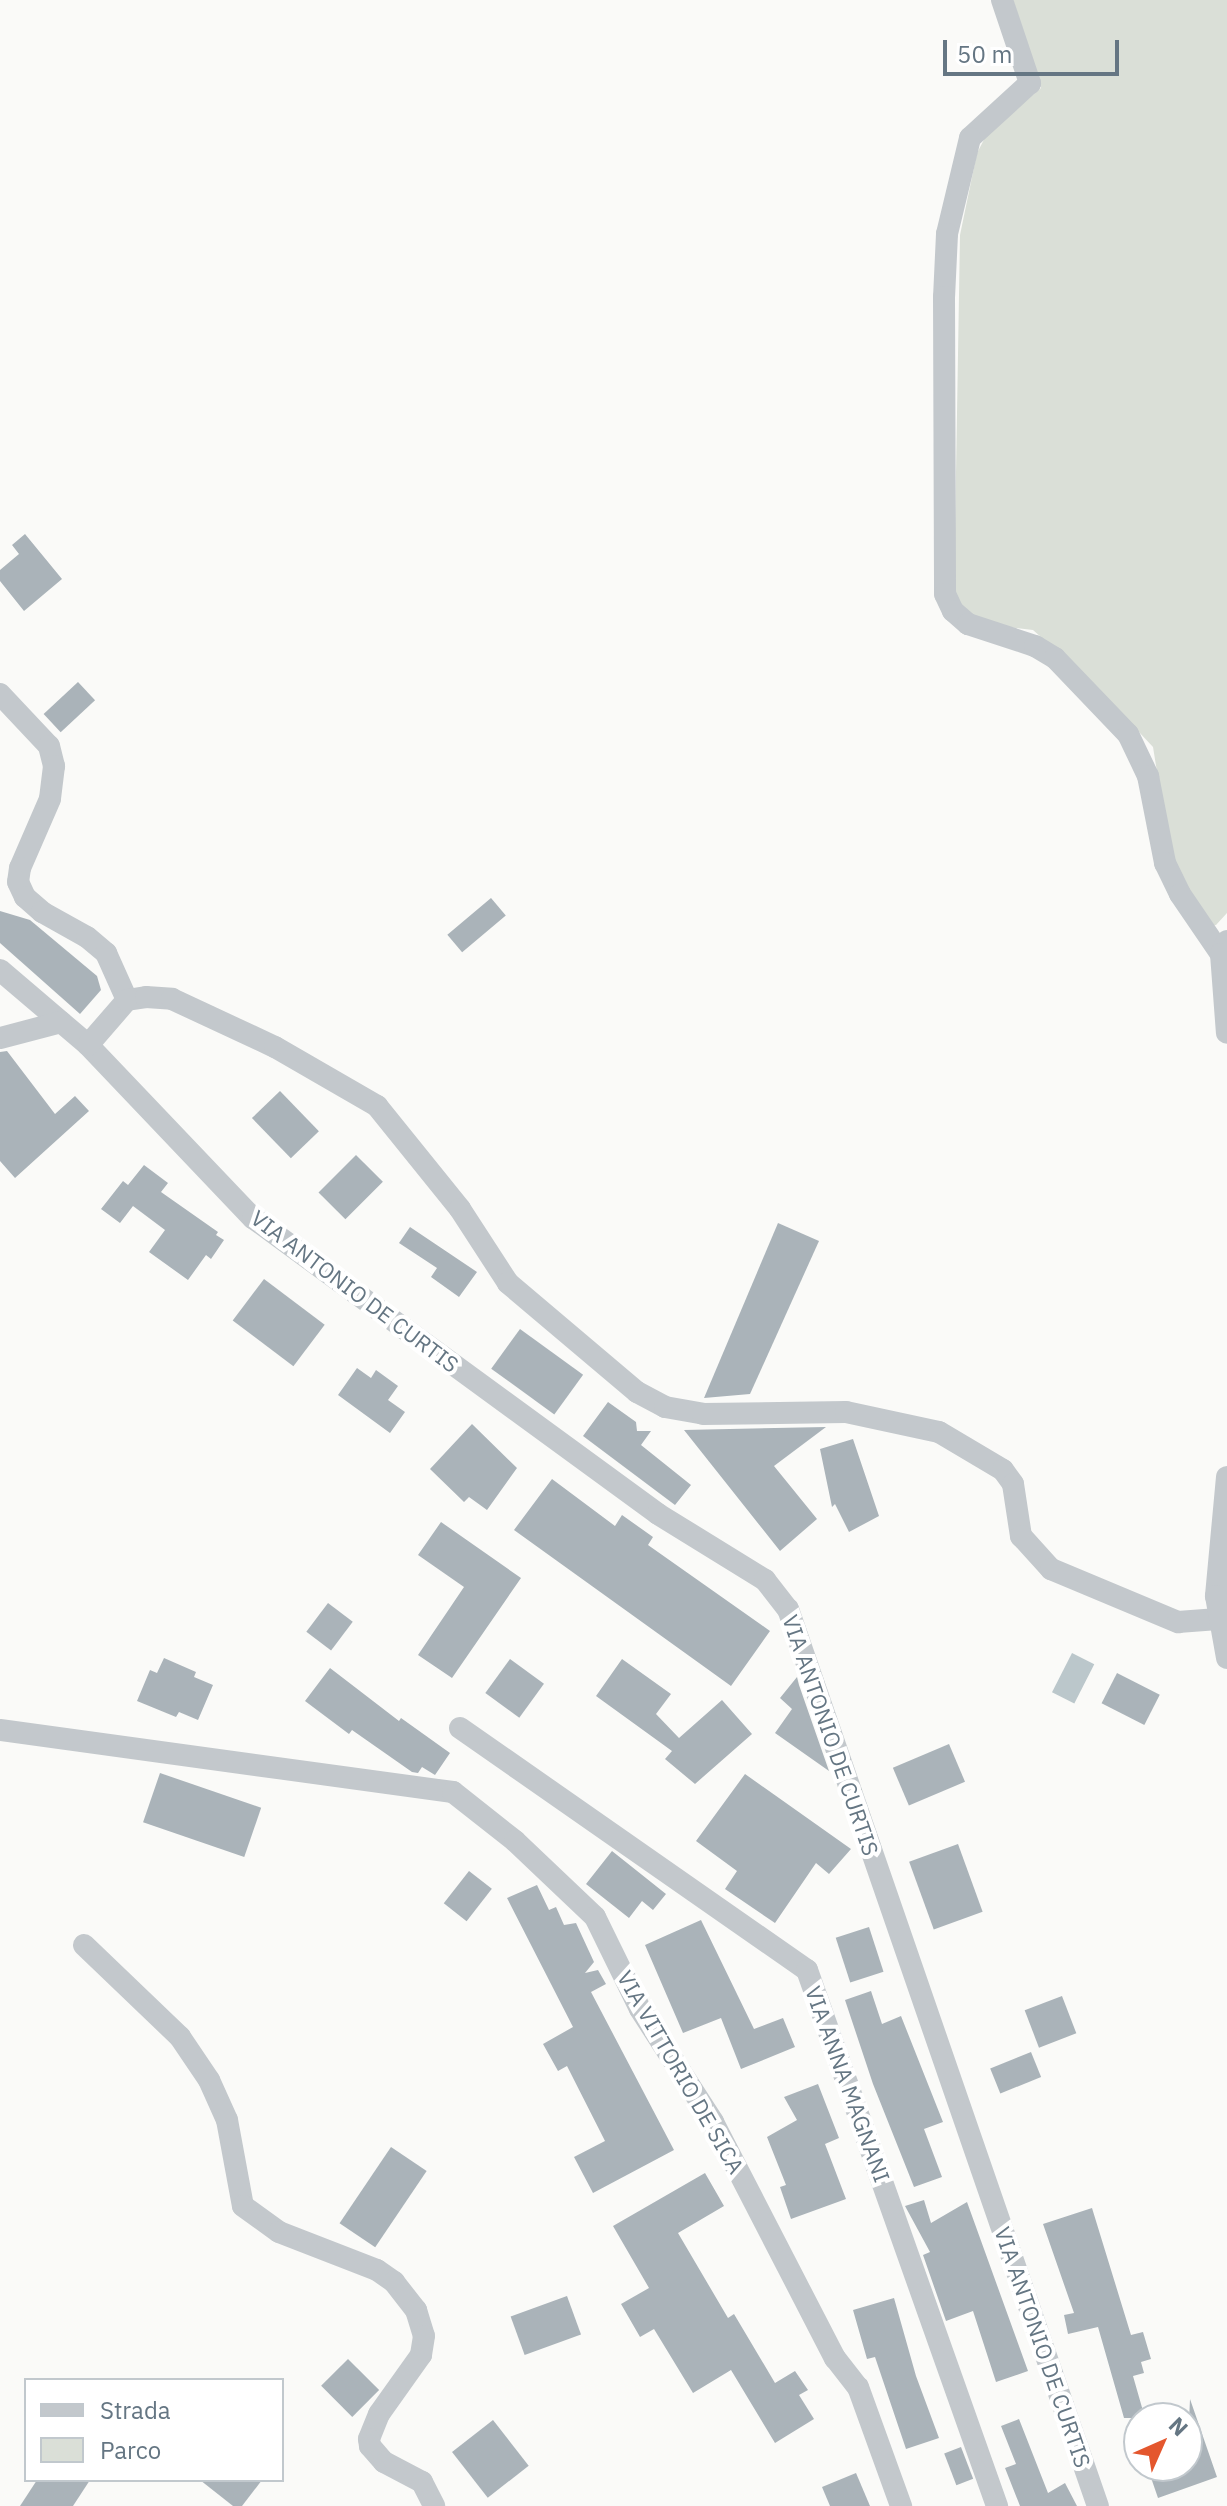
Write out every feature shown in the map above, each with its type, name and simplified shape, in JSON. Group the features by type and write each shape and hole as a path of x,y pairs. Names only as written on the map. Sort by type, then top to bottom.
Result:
{"street":[{"path":"1002,0 1030,83 970,138 947,234 944,297 945,594 953,611 968,624 1035,646 1055,658 1128,734 1148,776 1165,863 1180,894 1224,947 1227,1033"},
{"path":"0,694 49,746 54,766 50,799 20,868 18,882 25,897 42,912 87,937 106,953 127,1000"},
{"name":"VIA ANTONIO DE CURTIS","path":"0,970 88,1045 253,1218 658,1514 765,1580 788,1609 1098,2506"},
{"path":"88,1045 127,1000 146,997 172,999 275,1047 377,1106 460,1209 508,1283 637,1392 665,1407 703,1414 846,1412 939,1432 1003,1470 1013,1484 1021,1536 1051,1569 1178,1622 1218,1619"},
{"path":"0,1038 61,1022"},
{"path":"1227,1477 1218,1571 1218,1619 1227,1658"},
{"name":"VIA ANNA MAGNANI","path":"460,1728 807,1970 997,2506"},
{"name":"VIA VITTORIO DE SICA","path":"0,1730 453,1792 515,1841 595,1917 640,2009 713,2122 835,2358 858,2387 901,2506"},
{"path":"84,1945 180,2037 209,2080 227,2120 243,2206 279,2232 377,2270 394,2282 416,2310 424,2336 421,2355 379,2414 369,2439 370,2446 384,2462 422,2482 434,2506"}],"green space":[{"path":"1013,0 1227,0 1227,913 1216,925 1211,926 1171,858 1153,747 1093,683 1033,630 992,625 961,610 954,592 960,235 977,153 988,132 1041,88"}],"shaded area":[{"path":"1072,1653 1094,1664 1074,1704 1052,1692"}],"building":[{"path":"25,534 62,579 24,611 0,581 0,570 19,554 12,545"},
{"path":"78,682 95,700 61,732 44,714"},
{"path":"491,898 506,916 462,952 447,935"},
{"path":"0,911 30,920 97,976 101,990 80,1014 0,943"},
{"path":"7,1051 55,1114 75,1096 89,1111 15,1178 0,1161 0,1052"},
{"path":"280,1091 319,1131 291,1158 252,1118"},
{"path":"356,1155 383,1182 345,1219 319,1192"},
{"path":"144,1165 168,1183 161,1192 218,1232 216,1235 224,1240 211,1259 206,1255 188,1280 149,1252 165,1230 133,1206 120,1223 101,1209 123,1181 128,1185"},
{"path":"778,1223 819,1241 750,1394 704,1398"},
{"path":"410,1227 477,1272 459,1297 431,1277 437,1268 399,1243"},
{"path":"264,1279 325,1325 293,1366 233,1321"},
{"path":"520,1329 583,1375 554,1414 491,1369"},
{"path":"357,1368 371,1378 376,1370 398,1386 388,1400 405,1412 390,1433 338,1395"},
{"path":"608,1402 636,1422 637,1431 651,1431 641,1445 691,1485 675,1505 583,1436"},
{"path":"472,1424 517,1468 487,1510 469,1497 464,1502 430,1469"},
{"path":"826,1427 774,1466 817,1519 780,1551 684,1430"},
{"path":"853,1439 879,1516 849,1532 835,1504 832,1507 820,1449"},
{"path":"552,1479 615,1526 622,1515 653,1537 648,1545 770,1631 731,1686 514,1530"},
{"path":"441,1522 521,1578 452,1678 418,1655 464,1587 418,1555"},
{"path":"328,1603 353,1622 331,1650 306,1632"},
{"path":"164,1658 196,1672 194,1677 213,1685 198,1720 179,1712 176,1717 137,1701 150,1670 157,1673"},
{"path":"510,1659 544,1684 519,1718 485,1693"},
{"path":"622,1659 671,1694 656,1714 679,1738 722,1700 752,1734 695,1784 665,1759 672,1751 596,1696"},
{"path":"330,1668 399,1721 401,1718 450,1753 435,1775 422,1767 418,1773 412,1772 352,1730 349,1734 305,1701"},
{"path":"1117,1673 1160,1695 1144,1725 1102,1703"},
{"path":"797,1677 829,1771 775,1733 792,1709 780,1698"},
{"path":"949,1744 965,1782 909,1806 893,1768"},
{"path":"160,1773 261,1808 244,1857 143,1822"},
{"path":"745,1774 851,1849 829,1874 816,1863 775,1923 725,1889 737,1871 696,1841"},
{"path":"958,1844 983,1912 934,1929 909,1862"},
{"path":"612,1851 666,1894 653,1910 642,1901 629,1918 586,1884"},
{"path":"469,1871 492,1889 467,1921 444,1903"},
{"path":"537,1885 549,1910 556,1907 564,1925 576,1923 594,1962 585,1973 598,1970 606,1984 591,1992 674,2150 593,2193 574,2157 605,2141 567,2066 558,2071 543,2044 573,2027 507,1898"},
{"path":"701,1920 754,2029 783,2018 795,2047 741,2069 721,2018 683,2033 645,1945"},
{"path":"869,1927 884,1972 850,1983 836,1938"},
{"path":"871,1991 882,2024 901,2016 943,2122 924,2129 942,2177 914,2187 873,2084 845,2000"},
{"path":"1062,1996 1076,2033 1039,2048 1025,2010"},
{"path":"1031,2052 1041,2077 1000,2094 990,2068"},
{"path":"818,2084 839,2138 825,2144 846,2199 791,2219 780,2187 786,2185 767,2137 797,2120 784,2097"},
{"path":"391,2147 427,2171 375,2247 340,2223"},
{"path":"705,2173 724,2206 678,2233 728,2318 734,2314 775,2383 795,2371 808,2390 799,2395 814,2419 775,2443 731,2370 693,2393 654,2329 640,2337 621,2304 649,2288 613,2226"},
{"path":"924,2200 931,2223 967,2202 1028,2371 996,2382 973,2311 946,2321 923,2255 930,2252 905,2206"},
{"path":"1092,2208 1131,2335 1143,2332 1151,2359 1141,2362 1144,2373 1133,2376 1140,2402 1123,2402 1123,2414 1098,2327 1068,2334 1064,2315 1074,2313 1043,2224"},
{"path":"567,2296 581,2335 525,2355 511,2317"},
{"path":"894,2298 916,2376 939,2438 906,2449 875,2357 867,2359 853,2310"},
{"path":"348,2359 379,2390 352,2417 321,2386"},
{"path":"1019,2419 1048,2493 1065,2483 1077,2506 1020,2506 1005,2468 1016,2464 1001,2426"},
{"path":"493,2420 529,2466 488,2498 452,2452"},
{"path":"1203,2437 1217,2477 1203,2482"},
{"path":"961,2447 973,2479 956,2485 944,2453"},
{"path":"856,2473 870,2506 830,2506 822,2487"},
{"path":"36,2482 89,2482 73,2506 20,2506"},
{"path":"203,2482 260,2482 242,2506 233,2506"},
{"path":"1152,2482 1203,2482 1158,2498"}]}
